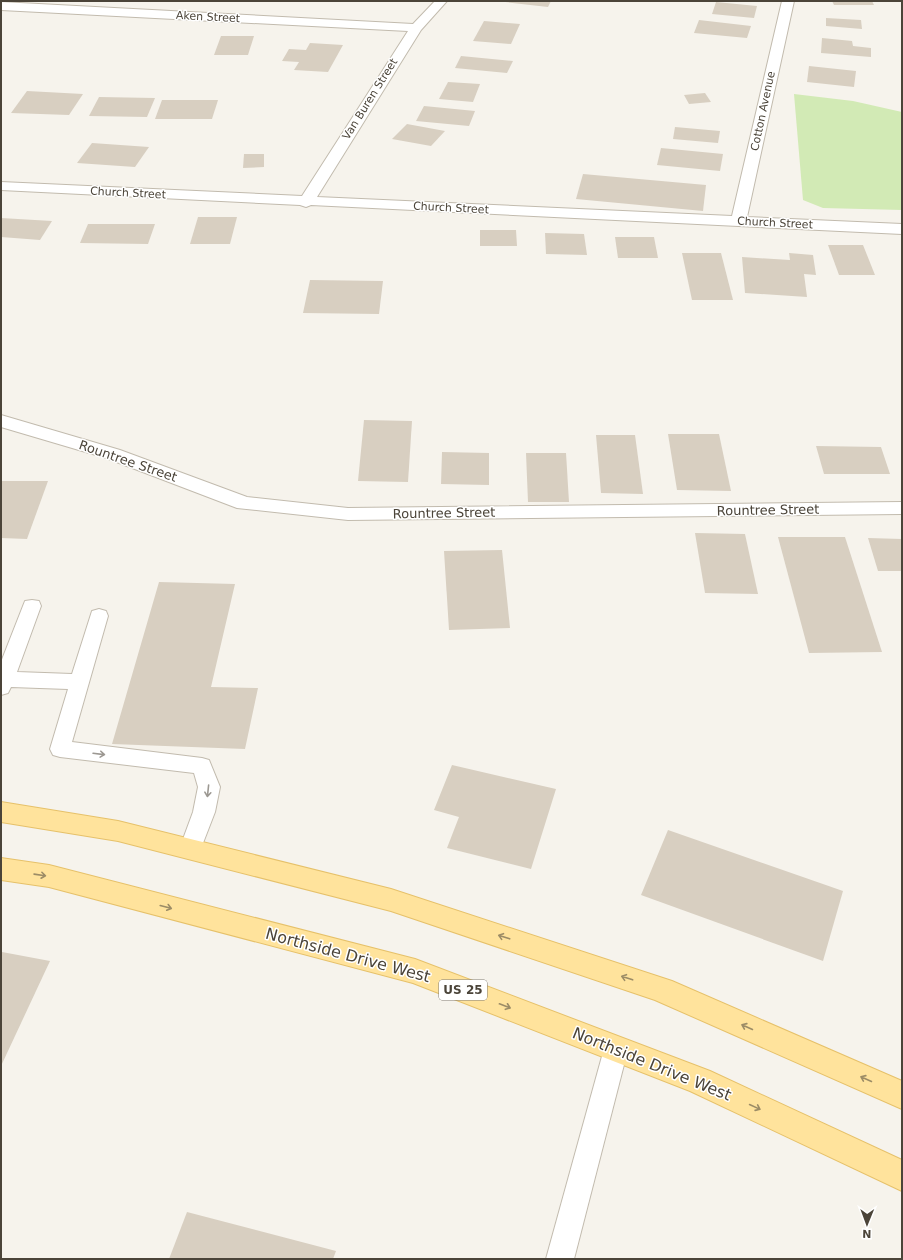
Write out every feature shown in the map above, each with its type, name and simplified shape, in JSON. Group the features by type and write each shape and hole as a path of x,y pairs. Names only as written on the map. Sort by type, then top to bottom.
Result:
{"main road":[{"path":"1,812 118,831 391,900 662,990 902,1095"},
{"name":"Northside Drive West","path":"1,869 49,876 415,971 700,1081 902,1176"}],"street":[{"name":"Van Buren Street","path":"306,202 416,28 441,1"},
{"name":"Cotton Avenue","path":"738,222 788,1"},
{"name":"Aken Street","path":"1,6 416,28"},
{"name":"Church Street","path":"1,186 306,202 902,229"},
{"name":"Rountree Street","path":"1,421 113,454 244,503 348,514 902,508"}],"lane":[{"path":"32,606 2,682 80,682"},
{"path":"99,616 60,749 202,766 209,787 204,812 190,850"},
{"path":"560,1259 616,1048"}],"green space":[{"path":"794,94 853,101 902,112 902,210 823,208 803,200"}],"building":[{"path":"496,1 551,1 548,7"},
{"path":"832,1 872,1 874,5 834,5"},
{"path":"716,2 757,6 754,18 712,14"},
{"path":"826,18 861,20 862,29 826,26"},
{"path":"699,20 751,26 747,38 694,33"},
{"path":"484,21 520,24 511,44 473,41"},
{"path":"221,36 254,36 248,55 214,55"},
{"path":"822,38 852,41 853,46 871,48 871,57 821,53"},
{"path":"310,43 343,45 328,72 294,70 299,62 282,61 289,49 306,50"},
{"path":"461,56 513,61 507,73 455,68"},
{"path":"809,66 856,71 854,87 807,82"},
{"path":"448,82 480,84 473,102 439,99"},
{"path":"27,91 83,94 69,115 11,113"},
{"path":"705,93 711,102 689,104 684,95"},
{"path":"99,97 155,98 147,117 89,116"},
{"path":"162,100 218,100 212,119 155,119"},
{"path":"424,106 475,111 469,126 416,121"},
{"path":"407,124 445,131 431,146 392,139"},
{"path":"675,127 720,131 718,143 673,139"},
{"path":"92,143 149,147 135,167 77,163"},
{"path":"661,148 723,154 720,171 657,165"},
{"path":"244,154 264,154 264,167 243,168"},
{"path":"583,174 706,185 703,211 576,199"},
{"path":"198,217 237,217 230,244 190,244"},
{"path":"1,218 52,221 40,240 1,237"},
{"path":"88,224 155,224 148,244 80,243"},
{"path":"480,230 516,230 517,246 480,246"},
{"path":"545,233 584,234 587,255 546,254"},
{"path":"615,237 654,237 658,258 618,258"},
{"path":"828,245 863,245 875,275 839,275"},
{"path":"682,253 721,253 733,300 692,300"},
{"path":"789,253 813,255 816,275 804,274 807,297 745,293 742,257 790,260"},
{"path":"310,280 383,281 379,314 303,313"},
{"path":"364,420 412,421 408,482 358,481"},
{"path":"668,434 719,434 731,491 677,490"},
{"path":"596,435 635,435 643,494 601,493"},
{"path":"816,446 881,447 890,474 824,474"},
{"path":"442,452 489,453 489,485 441,484"},
{"path":"526,453 566,453 569,502 528,502"},
{"path":"1,481 48,481 27,539 1,538"},
{"path":"695,533 745,534 758,594 705,593"},
{"path":"778,537 845,537 882,652 809,653"},
{"path":"868,538 902,539 902,571 878,571"},
{"path":"502,550 510,628 449,630 444,551"},
{"path":"159,582 235,584 211,687 258,688 245,749 112,744"},
{"path":"452,765 556,789 531,869 447,848 459,817 434,810"},
{"path":"668,830 843,891 823,961 641,895"},
{"path":"1,953 50,961 1,1066"},
{"path":"187,1212 336,1251 333,1259 169,1259"}]}
